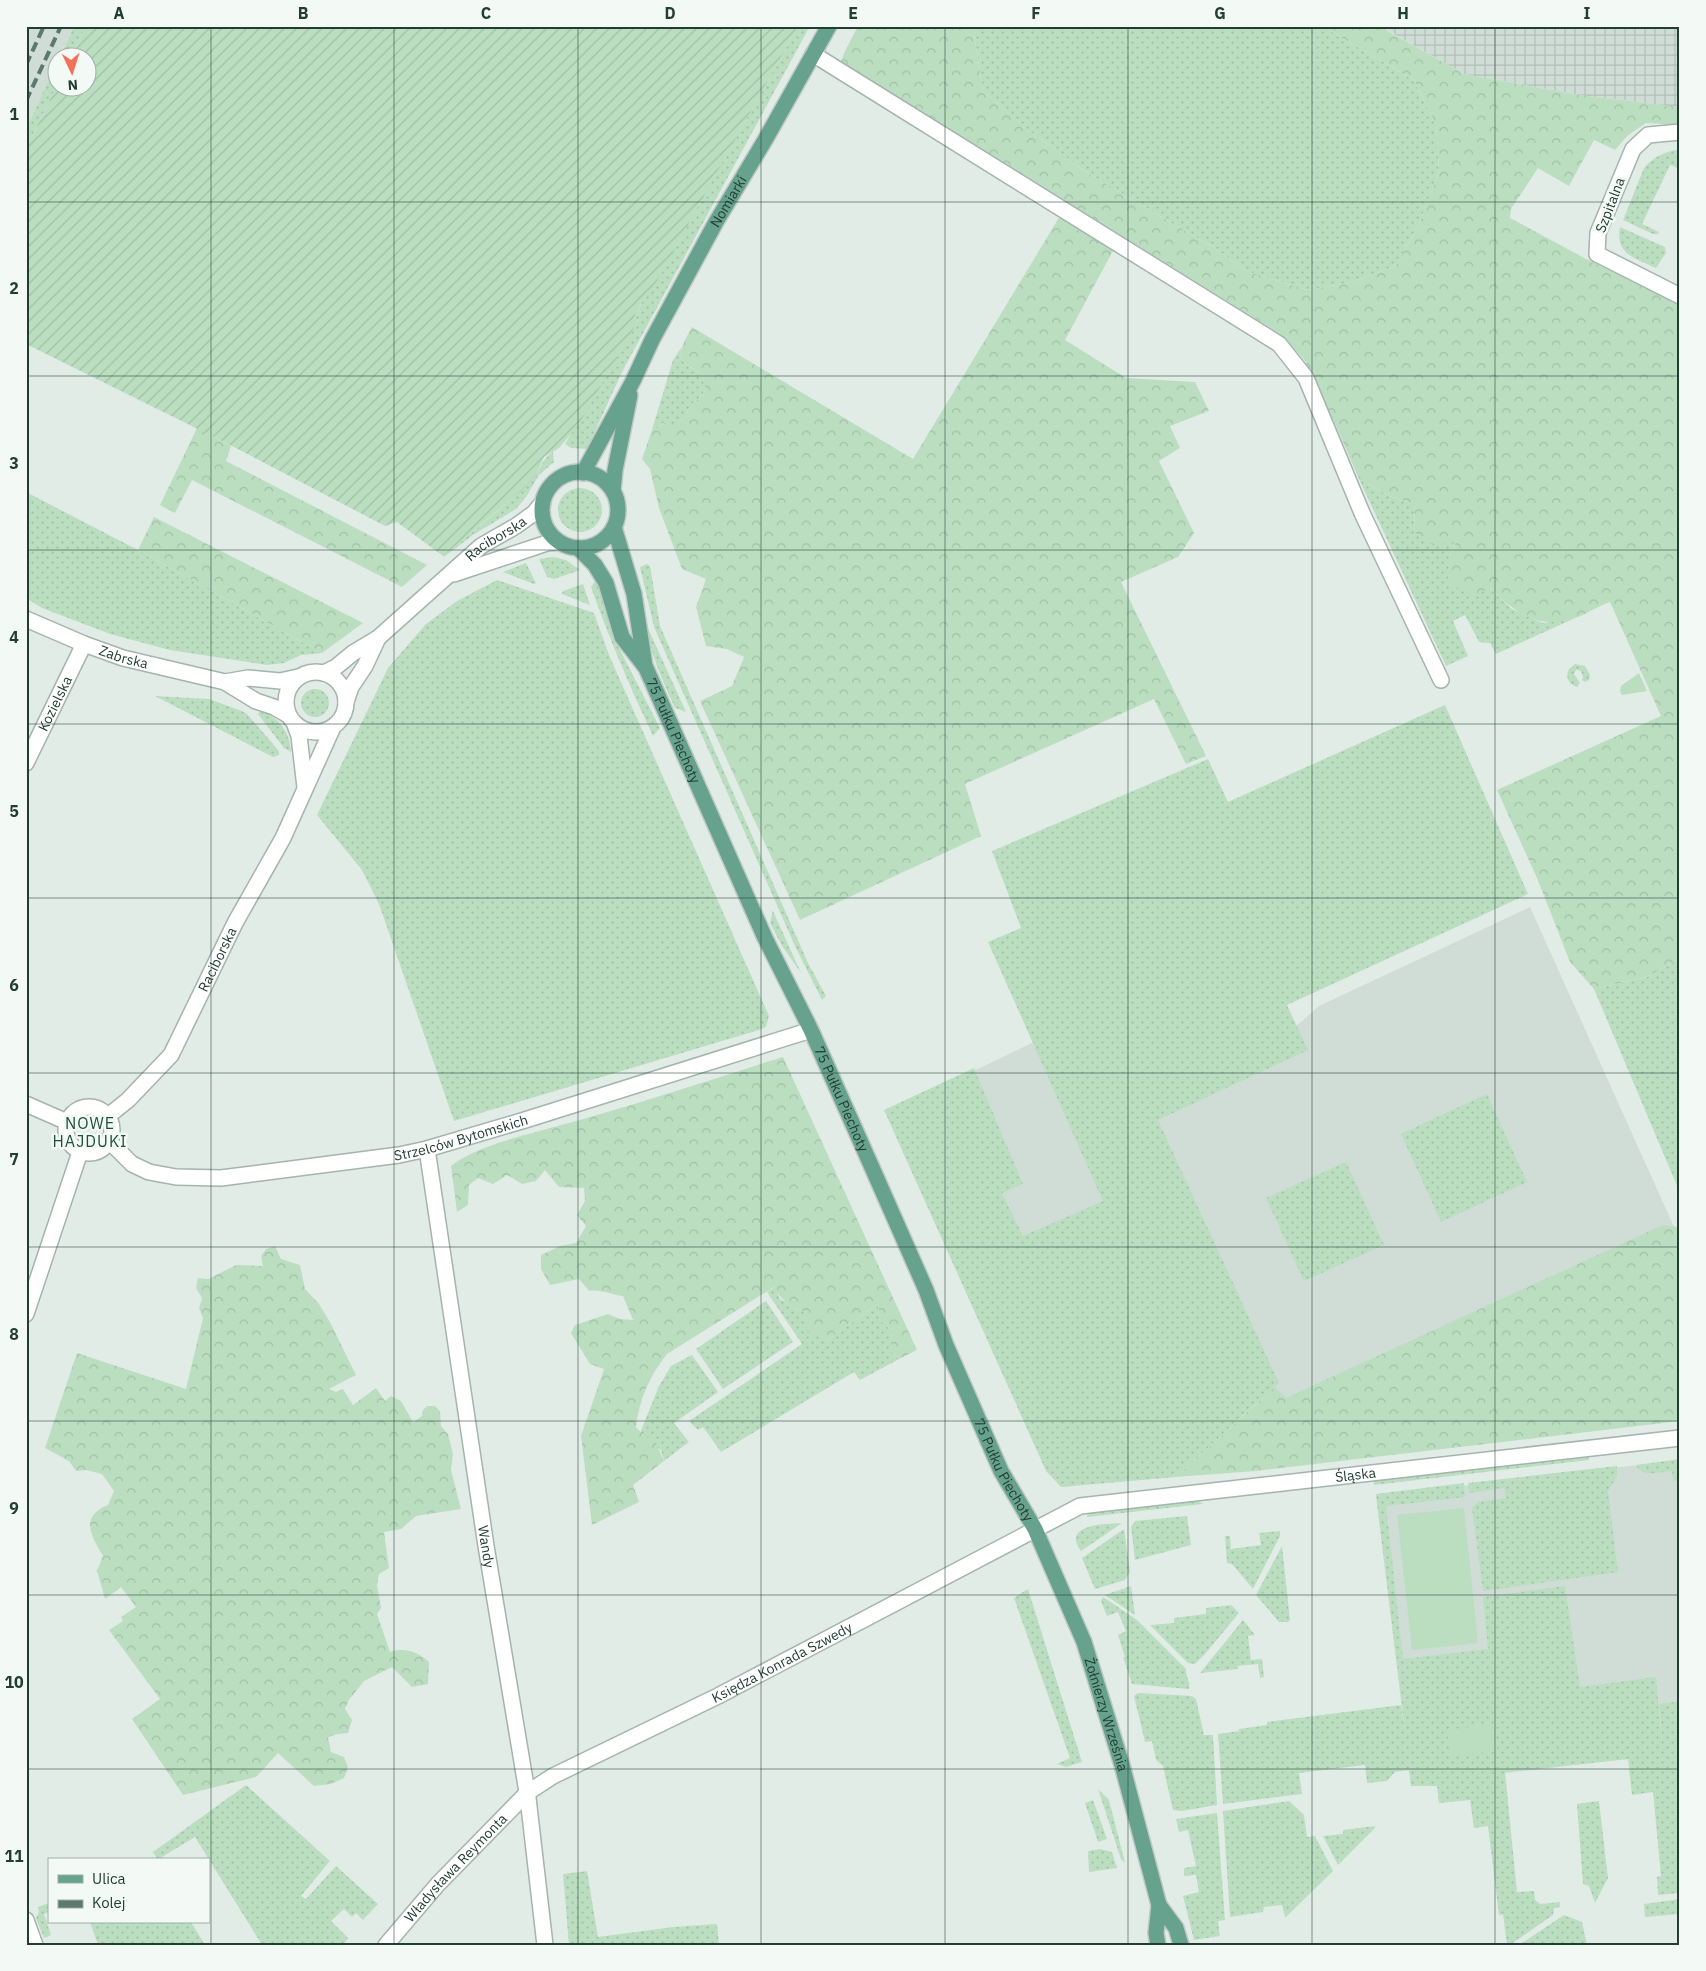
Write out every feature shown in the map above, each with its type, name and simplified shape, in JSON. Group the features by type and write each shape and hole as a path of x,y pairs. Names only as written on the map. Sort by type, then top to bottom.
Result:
{"main road":[{"name":"Nomiarki","path":"583,472 716,222 829,26"},
{"name":"Nomiarki","path":"613,491 615,470 633,381"},
{"path":"583,472 595,475 613,491 617,503 618,516 614,528 603,541 587,548 578,548 559,542 547,529 542,511 543,502 548,490 557,480 568,474 583,472"},
{"name":"75 Pułku Piechoty","path":"614,528 634,594 646,668"},
{"name":"75 Pułku Piechoty","path":"578,548 603,578 622,637 646,668 765,938 811,1030 926,1290 946,1345 1001,1470 1035,1529"},
{"name":"Żołnierzy Września","path":"1035,1529 1084,1642 1122,1764 1159,1905 1156,1933 1158,1945"},
{"name":"Żołnierzy Września","path":"1159,1905 1176,1928 1181,1945"}],"street":[{"path":"813,54 1207,301 1279,344 1306,378 1362,513 1441,680"},
{"name":"Szpitalna","path":"1680,132 1648,135 1633,149 1598,232 1597,254 1680,296"},
{"name":"Raciborska","path":"324,673 336,667 353,652 378,638 411,606 481,546 516,526 534,513 543,502"},
{"name":"Raciborska","path":"448,576 547,543 559,542"},
{"name":"Zabrska","path":"26,620 123,658 225,682 256,701 274,707 292,720"},
{"name":"Raciborska","path":"346,702 378,638"},
{"name":"Kozielska","path":"26,763 84,644"},
{"path":"310,672 324,673 332,676 343,687 346,702 343,716 333,727 316,732 305,731 292,720 286,708 286,694 292,682 298,677 310,672"},
{"name":"Zabrska","path":"225,682 248,678 280,681 298,677"},
{"name":"Raciborska","path":"292,720 300,736 304,787"},
{"name":"Raciborska","path":"108,1116 128,1100 171,1055 235,923 282,838 333,727"},
{"name":"Strzelców Bytomskich","path":"110,1142 132,1164 149,1172 176,1177 221,1178 335,1164 427,1149 811,1030"},
{"path":"26,1104 67,1122"},
{"path":"86,1107 94,1107 102,1110 108,1116 112,1124 113,1133 110,1142 102,1150 91,1154 80,1152 73,1147 66,1131 67,1122 71,1115 86,1107"},
{"name":"Wandy","path":"427,1149 486,1546 527,1793 545,1945"},
{"path":"26,1314 80,1152"},
{"name":"Śląska","path":"1035,1529 1080,1506 1680,1438"},
{"name":"Księdza Konrada Szwedy","path":"527,1793 553,1776 718,1696 1035,1529"},
{"name":"Władysława Reymonta","path":"386,1945 438,1884 527,1793"},
{"path":"26,1920 36,1945"}],"shaded area":[{"path":"26,26 74,26 63,48 48,48 48,81 26,129"},
{"path":"1380,26 1680,26 1680,107 1579,95 1464,74"},
{"path":"1530,907 1680,1240 1285,1407 1031,1288 965,1075 1032,1043 1099,1132 1259,1059 1319,1006"},
{"path":"1680,1460 1680,1701 1659,1704 1663,1755 1411,1784 1376,1496"}],"green space":[{"path":"74,26 86,26 75,48 64,48"},
{"path":"86,26 798,26 651,292 648,290 634,318 638,321 578,426 559,448 544,457 536,476 520,492 443,556 397,522 385,526 234,447 26,344 26,149 51,98 98,98 98,48 75,48"},
{"path":"798,26 810,26 622,372 587,449 571,448 565,444 638,321 634,319 648,289 651,291"},
{"path":"858,26 976,26 974,34 983,91 1028,130 1089,174 1214,248 1246,271 1307,290 1348,283 1396,266 1421,220 1439,171 1436,125 1414,80 1322,26 1379,26 1464,74 1579,95 1680,107 1680,125 1646,123 1627,136 1615,150 1594,140 1569,186 1538,168 1511,209 1510,218 1588,260 1680,305 1680,958 1647,977 1594,989 1570,962 1537,878 1497,790 1661,716 1610,602 1575,618 1549,622 1528,617 1518,612 1490,588 1472,597 1448,582 1449,559 1456,542 1433,545 1415,533 1414,504 1389,496 1359,479 1305,361 1282,335 841,62"},
{"path":"976,26 1322,26 1414,80 1436,125 1439,171 1421,220 1396,266 1348,283 1307,290 1246,271 1214,248 1089,174 1028,130 983,91 974,34"},
{"path":"48,81 48,98 51,98 26,149 26,129"},
{"path":"1680,149 1680,169 1670,165 1642,224 1659,232 1658,234 1653,234 1623,220 1644,168 1660,155"},
{"path":"1060,216 1114,249 1065,340 1126,378 1195,382 1209,411 1170,426 1180,448 1159,461 1194,533 1178,557 1121,582 1206,756 1186,764 1154,699 965,784 981,836 800,920 700,701 732,686 744,657 727,649 706,646 696,607 706,579 682,569 659,508 650,469 642,459 651,433 663,423 678,423 685,418 692,404 702,396 705,389 702,373 692,369 682,360 681,354 684,343 692,327 913,459"},
{"path":"1620,227 1665,247 1666,253 1656,268 1634,258 1624,250 1619,236"},
{"path":"681,348 683,361 702,373 705,389 702,396 692,404 685,418 678,423 663,423 651,433 673,360"},
{"path":"197,428 231,446 226,461 427,565 402,587 192,480 175,513 160,505"},
{"path":"553,452 554,462 539,475 526,497 516,509 443,556 531,481 548,455"},
{"path":"1359,479 1389,496 1414,504 1415,533 1456,542 1449,559 1490,588 1512,609 1543,623 1575,618 1496,654 1490,643 1479,642 1465,615 1453,621 1468,656 1446,666"},
{"path":"584,488 596,494 601,502 601,518 596,526 588,531 576,532 564,526 559,518 558,506 564,494 572,489"},
{"path":"26,492 138,550 322,653 301,655 284,663 267,665 170,650 110,634 42,608 26,598"},
{"path":"154,517 363,623 322,653 138,550"},
{"path":"553,557 566,560 580,570 554,579 547,577 539,559"},
{"path":"526,563 536,583 534,584 503,572"},
{"path":"647,564 650,566 660,626 808,963 826,996 822,1000 795,946 654,627 640,567"},
{"path":"497,580 594,613 609,655 769,1016 766,1027 759,1030 454,1121 379,904 362,870 317,815 388,668 426,624 457,601"},
{"path":"596,580 617,644 660,728 653,736 620,662 591,587"},
{"path":"583,584 590,605 562,594 563,591"},
{"path":"647,626 686,712 675,708 654,658"},
{"path":"1575,664 1585,666 1590,675 1589,680 1585,682 1582,680 1581,671 1576,670 1574,674 1580,683 1577,687 1569,682 1567,677 1569,669"},
{"path":"1639,673 1647,691 1622,695 1620,691 1621,686"},
{"path":"315,689 325,693 329,703 325,713 315,717 305,713 301,703 305,693"},
{"path":"155,696 209,699 242,711 247,714 279,751 279,755 273,757"},
{"path":"1445,705 1528,894 1287,1005 1308,1050 1158,1120 1279,1383 1176,1477 1061,1487 1046,1471 884,1110 974,1068 1023,1184 1002,1193 1023,1236 1103,1201 988,942 1021,928 992,851 1208,759 1228,802"},
{"path":"261,710 273,717 282,726 286,732 291,752 284,748 258,714"},
{"path":"773,910 801,973 782,946 770,923"},
{"path":"1680,958 1680,1193 1594,989 1647,977"},
{"path":"783,1057 917,1350 899,1359 890,1350 892,1331 879,1319 878,1304 826,1341 807,1331 805,1312 786,1303 774,1287 667,1354 655,1370 646,1388 637,1417 636,1427 644,1436 655,1440 664,1461 633,1485 639,1502 592,1525 581,1436 604,1369 590,1364 571,1333 575,1325 608,1314 620,1319 633,1320 623,1296 589,1291 579,1279 550,1285 541,1269 541,1255 560,1246 576,1243 586,1226 577,1215 585,1201 584,1188 559,1187 545,1170 536,1181 522,1184 507,1175 493,1184 478,1178 469,1185 468,1205 457,1212 451,1166 478,1150 514,1138 633,1104"},
{"path":"1487,1094 1527,1182 1441,1222 1401,1134"},
{"path":"1346,1162 1384,1245 1304,1281 1266,1198"},
{"path":"1663,1225 1678,1227 1680,1230 1680,1421 1256,1471 1176,1477 1275,1387 1286,1398"},
{"path":"275,1246 281,1259 300,1265 305,1289 319,1304 330,1322 356,1375 329,1389 336,1392 343,1389 353,1405 376,1388 385,1401 391,1396 401,1401 413,1422 422,1416 423,1410 427,1406 435,1406 440,1411 441,1426 448,1434 453,1454 451,1470 461,1509 416,1516 401,1529 384,1532 389,1568 379,1574 377,1585 381,1608 377,1614 390,1652 411,1651 429,1662 428,1684 412,1687 392,1667 364,1681 349,1700 345,1709 352,1720 348,1733 328,1737 331,1752 344,1757 348,1767 344,1778 331,1784 314,1786 278,1753 256,1777 183,1795 132,1719 160,1699 109,1630 123,1621 121,1617 136,1607 121,1587 105,1599 97,1571 103,1556 92,1534 91,1521 93,1515 108,1505 114,1491 102,1474 86,1470 76,1471 69,1461 45,1448 77,1353 186,1389 203,1318 199,1308 202,1298 196,1288 198,1278 208,1279 236,1265 263,1266 261,1256 266,1249"},
{"path":"775,1287 780,1299 805,1312 826,1341 878,1304 879,1319 892,1331 890,1350 899,1359 860,1380 854,1372 721,1452 703,1427 698,1430 689,1421 802,1344 767,1292"},
{"path":"766,1301 793,1342 723,1389 696,1349"},
{"path":"692,1355 718,1392 674,1423 689,1442 664,1461 661,1450 640,1433 659,1386 671,1366"},
{"path":"1588,1456 1589,1460 1374,1485 1374,1480"},
{"path":"1680,1459 1680,1480 1673,1481 1672,1471 1647,1473 1643,1472 1636,1465"},
{"path":"1617,1466 1617,1476 1608,1491 1618,1572 1483,1591 1472,1508 1478,1502 1506,1498 1504,1488 1469,1493 1468,1483"},
{"path":"1464,1483 1465,1497 1386,1506 1403,1659 1488,1649 1483,1597 1565,1586 1580,1687 1656,1677 1663,1755 1659,1704 1680,1701 1680,1893 1658,1895 1657,1877 1661,1876 1653,1792 1632,1795 1628,1759 1505,1772 1517,1892 1534,1891 1535,1900 1540,1904 1560,1902 1560,1907 1554,1908 1553,1915 1510,1945 1507,1945 1503,1914 1499,1915 1488,1826 1474,1828 1470,1800 1439,1803 1437,1786 1411,1786 1409,1770 1395,1772 1387,1781 1367,1783 1365,1765 1299,1773 1302,1794 1223,1804 1218,1734 1267,1725 1267,1722 1401,1705 1406,1737 1376,1494"},
{"path":"1198,1501 1203,1504 1087,1517 1088,1513"},
{"path":"1464,1508 1478,1643 1412,1650 1397,1515"},
{"path":"1187,1516 1191,1545 1135,1560 1131,1527 1135,1521"},
{"path":"1122,1523 1081,1551 1077,1544 1077,1534 1087,1527"},
{"path":"1124,1529 1130,1572 1125,1580 1095,1589 1082,1558"},
{"path":"1280,1531 1280,1536 1253,1589 1232,1564 1227,1563 1225,1536 1230,1536 1231,1549 1261,1545 1259,1533"},
{"path":"1282,1546 1290,1620 1288,1622 1279,1622 1256,1595"},
{"path":"1131,1586 1135,1615 1105,1595"},
{"path":"1028,1589 1082,1762 1066,1767 1057,1764 1070,1758 1014,1598"},
{"path":"1103,1597 1137,1620 1186,1669 1189,1689 1132,1684 1118,1635 1126,1631 1118,1612 1107,1616 1101,1601"},
{"path":"1231,1605 1239,1613 1195,1664 1188,1663 1150,1625 1174,1623 1174,1618 1206,1614 1206,1608"},
{"path":"1243,1620 1255,1635 1248,1636 1251,1660 1262,1659 1264,1677 1260,1678 1258,1664 1237,1666 1238,1669 1200,1673"},
{"path":"1138,1693 1192,1696 1196,1699 1204,1735 1213,1735 1217,1805 1182,1811 1173,1810 1163,1766 1156,1760 1152,1741 1145,1742 1134,1696"},
{"path":"1494,1724 1497,1751 1450,1756 1447,1730"},
{"path":"246,1785 330,1861 301,1896 306,1899 336,1866 378,1904 363,1920 356,1913 352,1917 344,1909 331,1921 348,1938 343,1945 262,1945 210,1861 210,1858 208,1858 195,1837 163,1858 157,1858 153,1852"},
{"path":"1098,1789 1109,1800 1125,1863 1121,1859"},
{"path":"1093,1800 1107,1839 1098,1842 1085,1803"},
{"path":"1289,1801 1304,1815 1307,1837 1315,1836 1333,1871 1286,1917 1282,1905 1264,1907 1263,1912 1230,1917 1223,1811"},
{"path":"1599,1801 1608,1878 1595,1903 1589,1886 1583,1884 1577,1804"},
{"path":"1217,1813 1225,1920 1218,1921 1220,1936 1194,1940 1183,1896 1199,1892 1196,1875 1184,1876 1184,1868 1196,1866 1188,1830 1179,1832 1176,1819"},
{"path":"1375,1826 1338,1865 1323,1836 1343,1834 1343,1830"},
{"path":"1100,1849 1112,1852 1117,1868 1089,1872 1088,1851"},
{"path":"587,1871 598,1937 673,1927 717,1924 719,1945 569,1945 563,1874"},
{"path":"1680,1899 1680,1914 1645,1917 1644,1904"},
{"path":"48,1903 48,1912 44,1914 51,1935 44,1938 36,1918 39,1912 38,1907"},
{"path":"1564,1915 1582,1922 1587,1945 1519,1945"},
{"path":"91,1924 192,1924 205,1945 98,1945"}],"railway":[{"path":"26,65 44,26"},
{"path":"26,101 61,26"}],"district":[{"name":"NOWE HAJDUKI","path":"90,1132"}]}
